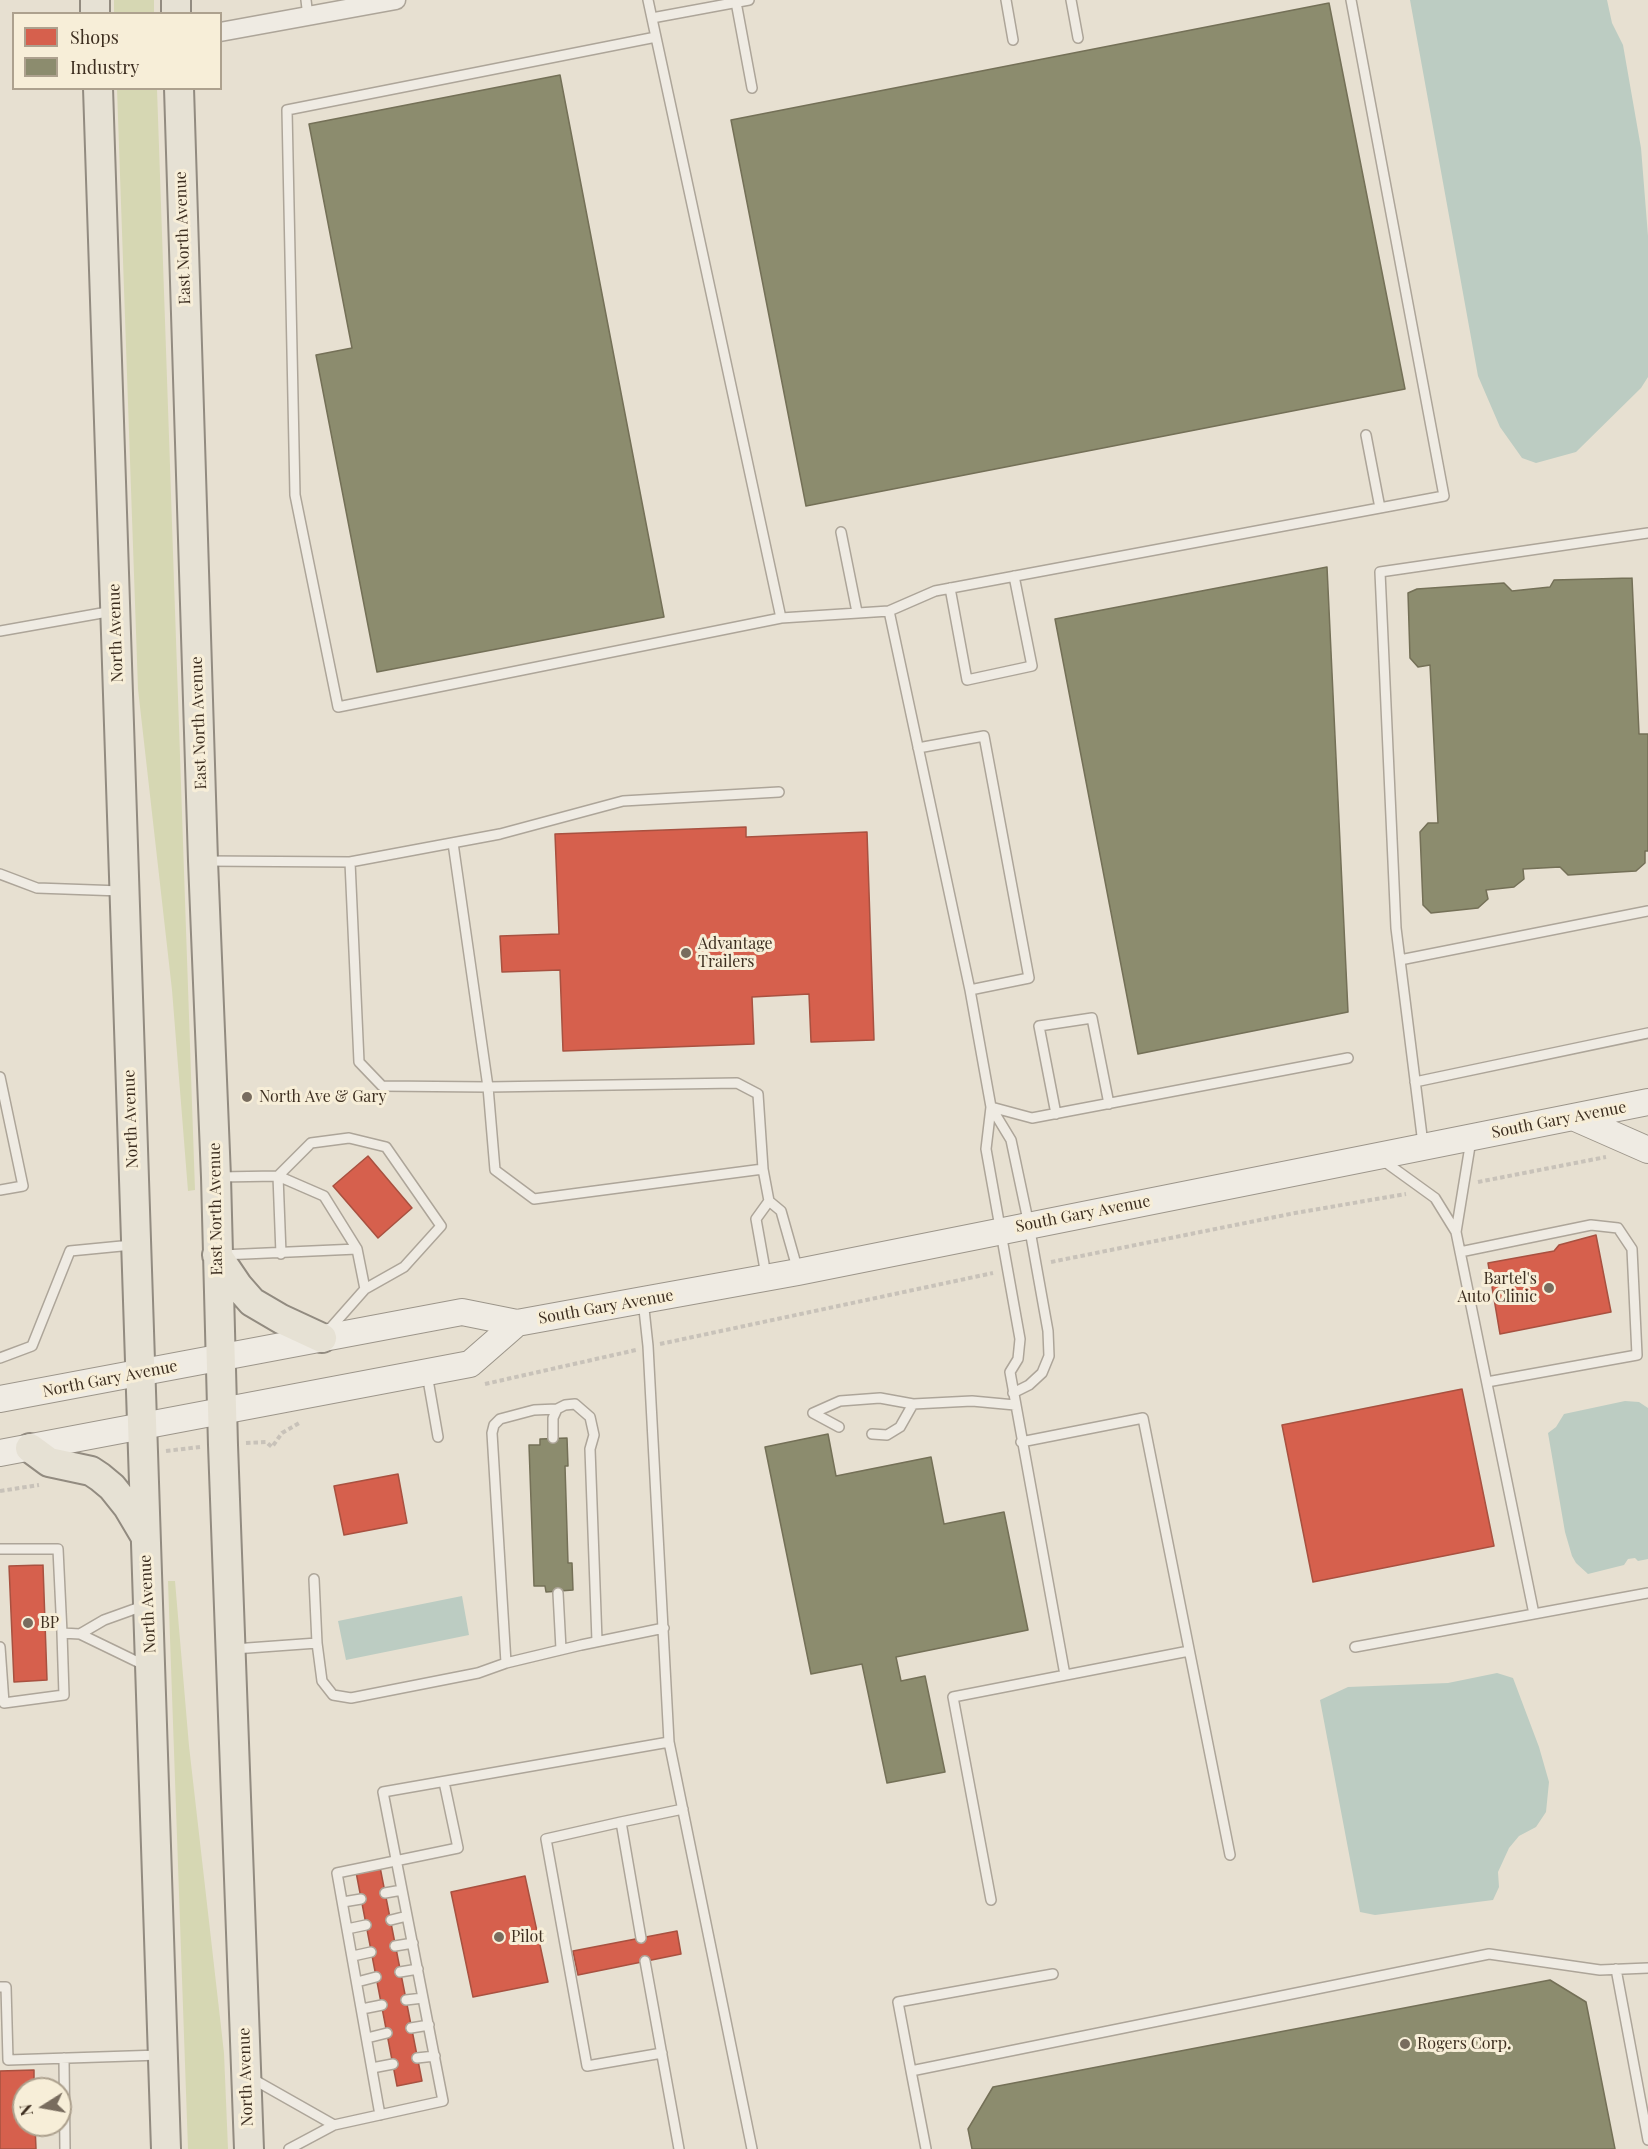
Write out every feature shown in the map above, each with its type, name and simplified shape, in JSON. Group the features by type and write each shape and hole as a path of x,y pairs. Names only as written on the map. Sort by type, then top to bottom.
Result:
{"main road":[{"name":"North Avenue","path":"98,90 166,2149"},
{"name":"East North Avenue","path":"179,90 203,861 216,1177 220,1358"},
{"name":"South Gary Avenue","path":"220,1358 462,1312 517,1323 798,1272 1648,1102"},
{"path":"1573,1117 1648,1150"},
{"path":"217,1255 237,1286 252,1302 281,1319 322,1338"},
{"name":"South Gary Avenue","path":"142,1440 222,1411 470,1364 517,1323"},
{"name":"North Avenue","path":"220,1358 249,2149"},
{"name":"North Gary Avenue","path":"0,1400 220,1358"},
{"path":"0,1453 30,1448 142,1440"},
{"path":"30,1448 49,1462 91,1472 100,1477 112,1487 128,1507 144,1535"}],"street":[{"path":"222,31 307,9 396,0"}],"lane":[{"path":"648,0 781,618"},
{"path":"652,18 749,0"},
{"path":"1006,0 1013,40"},
{"path":"1071,0 1078,38"},
{"path":"656,37 287,110 295,495 338,707 781,618 889,611 935,591 1444,496 1351,0"},
{"path":"736,2 752,88"},
{"path":"1366,435 1380,508"},
{"path":"841,532 857,612"},
{"path":"1424,1147 1396,928 1380,572 1648,533"},
{"path":"950,588 967,680 1032,666 1014,576"},
{"path":"0,631 116,611"},
{"path":"889,611 970,990 991,1107 986,1149 1020,1339 1018,1359 1010,1372 1065,1675"},
{"path":"918,748 984,736 1029,978 970,990"},
{"path":"203,861 350,862 500,834 622,801 779,792"},
{"path":"453,843 488,1087 495,1170 534,1199 764,1169"},
{"path":"350,862 359,1062 382,1086 488,1087 737,1083 759,1094 764,1169 769,1201 781,1211 798,1272"},
{"path":"0,874 37,888 123,891"},
{"path":"1400,960 1648,911"},
{"path":"1056,1114 1039,1026 1092,1018 1109,1104"},
{"path":"1415,1082 1648,1033"},
{"path":"991,1107 1032,1118 1348,1058"},
{"path":"0,1077 23,1186 0,1190"},
{"path":"991,1107 1011,1140 1048,1331 1049,1356 1042,1373 1029,1385 1013,1393"},
{"path":"1456,1232 1472,1137"},
{"path":"281,1254 278,1176 311,1143 349,1138 386,1147 441,1226 404,1267 365,1289 322,1338"},
{"path":"1377,1156 1435,1198 1456,1232 1534,1614"},
{"path":"216,1177 278,1176 324,1196 357,1249 365,1289"},
{"path":"767,1278 756,1219 769,1201"},
{"path":"1460,1252 1591,1225 1618,1228 1632,1248 1637,1355 1487,1382"},
{"path":"0,1358 32,1346 70,1251 135,1245"},
{"path":"217,1255 357,1249"},
{"path":"643,1300 649,1358 669,1742 752,2149"},
{"path":"426,1372 438,1437"},
{"path":"839,1427 813,1413 840,1401 880,1398 913,1404 972,1401 1015,1405"},
{"path":"506,1664 492,1433 494,1425 500,1419 534,1410 557,1409 575,1404 590,1417 593,1425 594,1435 590,1449 597,1641"},
{"path":"872,1434 887,1435 900,1427 913,1404"},
{"path":"553,1438 553,1418 557,1409"},
{"path":"1021,1442 1143,1418 1230,1855"},
{"path":"0,1549 58,1549 64,1695 4,1703 0,1647"},
{"path":"315,1579 317,1643 322,1681 333,1695 351,1698 478,1673 561,1649 664,1628"},
{"path":"558,1593 561,1649"},
{"path":"1355,1647 1648,1593"},
{"path":"80,1634 104,1620 148,1604"},
{"path":"62,1633 80,1634 151,1669"},
{"path":"232,1649 317,1643"},
{"path":"991,1900 953,1697 1189,1651"},
{"path":"289,2149 334,2125 443,2101 383,1792 669,1742"},
{"path":"380,2115 337,1873 458,1848 444,1782"},
{"path":"662,2053 587,2066 546,1839 683,1809"},
{"path":"621,1822 641,1938"},
{"path":"386,1893 402,1890"},
{"path":"343,1902 361,1899"},
{"path":"391,1920 407,1916"},
{"path":"347,1929 366,1925"},
{"path":"395,1946 413,1942"},
{"path":"353,1956 371,1952"},
{"path":"911,2071 1489,1954 1599,1970 1648,1968"},
{"path":"645,1961 679,2149"},
{"path":"400,1972 418,1969"},
{"path":"1616,1969 1648,2140"},
{"path":"926,2149 898,2002 1053,1974"},
{"path":"357,1982 376,1977"},
{"path":"0,1987 6,1987 8,2060 162,2055"},
{"path":"406,2000 423,1998"},
{"path":"362,2010 382,2005"},
{"path":"411,2028 429,2025"},
{"path":"367,2038 387,2033"},
{"path":"417,2058 435,2056"},
{"path":"64,2058 65,2149"},
{"path":"372,2068 393,2064"},
{"path":"246,2074 334,2125"}],"path":[{"path":"1479,1181 1610,1157"},
{"path":"1057,1261 1295,1213 1411,1193"},
{"path":"682,1338 986,1275"},
{"path":"480,1385 600,1359"},
{"path":"142,1440 223,1445 266,1442 272,1447 282,1433 306,1419"}],"green space":[{"path":"114,0 154,0 154,12 114,12"},
{"path":"117,90 157,90 195,1190 188,1191 172,990 138,689"},
{"path":"168,1581 175,1581 189,1746 224,2053 228,2149 188,2149"}],"shaded area":[{"path":"1410,0 1607,0 1612,23 1623,45 1641,148 1648,236 1648,377 1641,388 1576,452 1536,463 1522,458 1500,427 1478,376"},
{"path":"1625,1401 1639,1402 1648,1408 1648,1559 1638,1561 1635,1558 1628,1559 1624,1565 1588,1574 1572,1556 1565,1532 1548,1433 1556,1427 1564,1414"},
{"path":"462,1596 469,1635 346,1660 338,1621"},
{"path":"1497,1673 1513,1678 1539,1747 1549,1782 1546,1812 1536,1827 1519,1836 1509,1848 1498,1872 1499,1887 1493,1900 1375,1915 1360,1912 1320,1700 1348,1687 1448,1683"}],"building: Shops":[{"name":"Advantage Trailers","path":"746,827 746,837 867,832 874,1040 811,1042 809,994 752,997 754,1044 563,1051 560,970 502,972 500,936 559,934 555,834"},
{"path":"368,1156 412,1208 378,1238 333,1186"},
{"name":"Bartel's Auto Clinic","path":"1596,1235 1611,1312 1500,1334 1488,1263 1554,1251 1559,1245"},
{"path":"1462,1389 1494,1546 1313,1582 1282,1425"},
{"path":"398,1474 407,1523 344,1535 334,1486"},
{"name":"BP","path":"43,1565 47,1680 14,1682 9,1566"},
{"path":"380,1867 422,2081 397,2086 356,1872"},
{"name":"Pilot","path":"525,1876 548,1982 473,1997 451,1892"},
{"name":"Pilot","path":"677,1931 681,1954 578,1975 573,1951"},
{"path":"34,2070 34,2077 12,2077 12,2137 36,2137 36,2149 0,2149 0,2071"}],"building: Industry":[{"path":"1329,3 1405,389 806,506 731,120"},
{"path":"560,75 664,617 377,672 316,355 352,348 309,124"},
{"path":"1327,567 1348,1012 1138,1054 1055,619"},
{"path":"1632,578 1639,734 1648,734 1648,851 1645,851 1645,863 1636,871 1568,875 1560,867 1523,869 1524,879 1514,887 1486,890 1488,899 1478,908 1431,913 1423,905 1420,832 1428,823 1438,823 1430,665 1418,667 1410,658 1408,593 1417,589 1504,583 1512,591 1550,587 1554,580"},
{"path":"828,1434 836,1476 931,1457 944,1524 1004,1512 1028,1630 896,1657 901,1681 925,1676 945,1772 887,1783 862,1664 811,1674 765,1447"},
{"path":"567,1438 568,1466 565,1466 568,1563 572,1563 573,1590 546,1592 545,1586 534,1586 529,1445 540,1445 540,1439"},
{"name":"Rogers Corp.","path":"1550,1980 1586,2002 1615,2149 972,2149 968,2129 993,2087"}],"place":[{"name":"Advantage Trailers","path":"686,953"},
{"name":"North Ave & Gary","path":"247,1097"},
{"name":"Bartel's Auto Clinic","path":"1549,1288"},
{"name":"BP","path":"28,1623"},
{"name":"Pilot","path":"499,1937"},
{"name":"Rogers Corp.","path":"1405,2044"}]}
